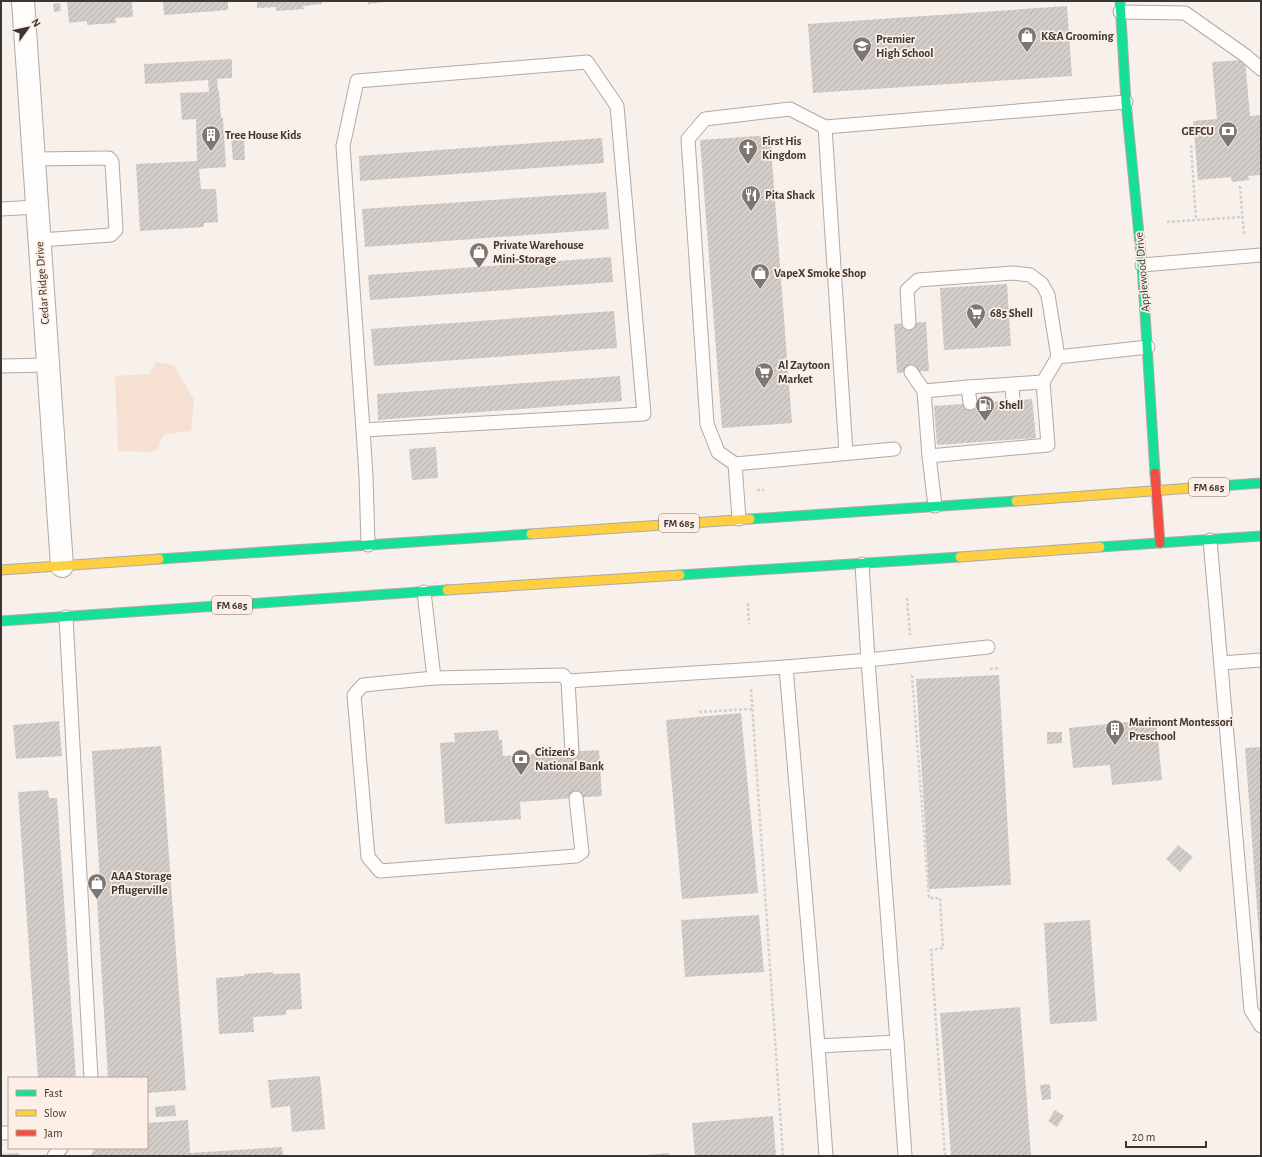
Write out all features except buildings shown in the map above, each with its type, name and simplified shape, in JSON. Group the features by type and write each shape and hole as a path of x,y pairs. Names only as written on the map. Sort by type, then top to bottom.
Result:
{"main road":[{"name":"Applewood Drive","path":"1120,6 1126,102 1142,265 1160,543"},
{"name":"FM 685","path":"1,570 1261,483"},
{"name":"FM 685","path":"1,621 1261,536"}],"street":[{"name":"Cedar Ridge Drive","path":"23,1 62,566"}],"lane":[{"path":"1120,6 1185,13 1246,56 1261,69"},
{"path":"363,430 644,414 617,106 587,62 358,81 343,146 366,476 368,545"},
{"path":"894,448 735,464 718,452 707,424 688,139 705,119 790,109 825,126 1126,102"},
{"path":"825,126 846,453"},
{"path":"34,160 109,158 112,162 116,230 112,235 40,240"},
{"path":"1,209 37,207"},
{"path":"1142,265 1261,255"},
{"path":"909,323 907,290 918,280 1013,273 1030,275 1042,284 1048,295 1058,357 1043,382 1048,445 1016,443 974,447 929,456"},
{"path":"1058,357 1148,347"},
{"path":"1,366 48,365"},
{"path":"912,372 924,391 934,506"},
{"path":"924,391 1043,382"},
{"path":"1012,384 1013,400"},
{"path":"968,387 970,403"},
{"path":"735,464 739,519"},
{"path":"1210,540 1251,1010 1261,1026"},
{"path":"862,564 905,1156"},
{"path":"424,592 434,678"},
{"path":"66,617 91,1077"},
{"path":"568,681 786,667 988,647"},
{"path":"1221,663 1261,660"},
{"path":"786,667 826,1156"},
{"path":"572,752 568,681 563,674 434,678 363,685 354,695 368,857 380,871 576,856 582,852 576,798"},
{"path":"818,1046 897,1042"}],"path":[{"path":"1191,145 1196,220"},
{"path":"1240,186 1246,257"},
{"path":"1167,222 1242,217"},
{"path":"907,598 910,635"},
{"path":"748,603 749,624"},
{"path":"982,669 998,668"},
{"path":"920,675 912,675 929,898 940,898 943,948 931,950 945,1156"},
{"path":"751,689 783,1156"},
{"path":"699,712 752,709"}],"shaded area":[{"path":"156,362 174,365 194,400 191,431 165,434 158,449 150,452 118,451 115,376 150,374"}],"traffic: fast":[{"path":"1120,1 1126,102 1142,265 1155,473"},
{"path":"1192,488 1261,483"},
{"path":"750,519 1016,501"},
{"path":"159,559 531,534"},
{"path":"1100,547 1261,536"},
{"path":"680,575 960,557"},
{"path":"1,621 447,590"}],"traffic: slow":[{"path":"1016,501 1192,488"},
{"path":"531,534 750,519"},
{"path":"960,557 1100,547"},
{"path":"1,570 159,559"},
{"path":"447,590 680,575"}],"traffic: jam":[{"path":"1155,473 1160,543"}],"place":[{"name":"K&A Grooming","path":"1027,53"},
{"name":"Premier High School","path":"862,63"},
{"name":"GEFCU","path":"1228,148"},
{"name":"Tree House Kids","path":"211,152"},
{"name":"First His Kingdom","path":"748,165"},
{"name":"Pita Shack","path":"751,212"},
{"name":"Private Warehouse Mini-Storage","path":"479,269"},
{"name":"VapeX Smoke Shop","path":"760,290"},
{"name":"685 Shell","path":"976,330"},
{"name":"Al Zaytoon Market","path":"764,389"},
{"name":"Shell","path":"985,422"},
{"name":"Marimont Montessori Preschool","path":"1115,746"},
{"name":"Citizen's National Bank","path":"521,776"},
{"name":"AAA Storage Pflugerville","path":"97,900"}]}
